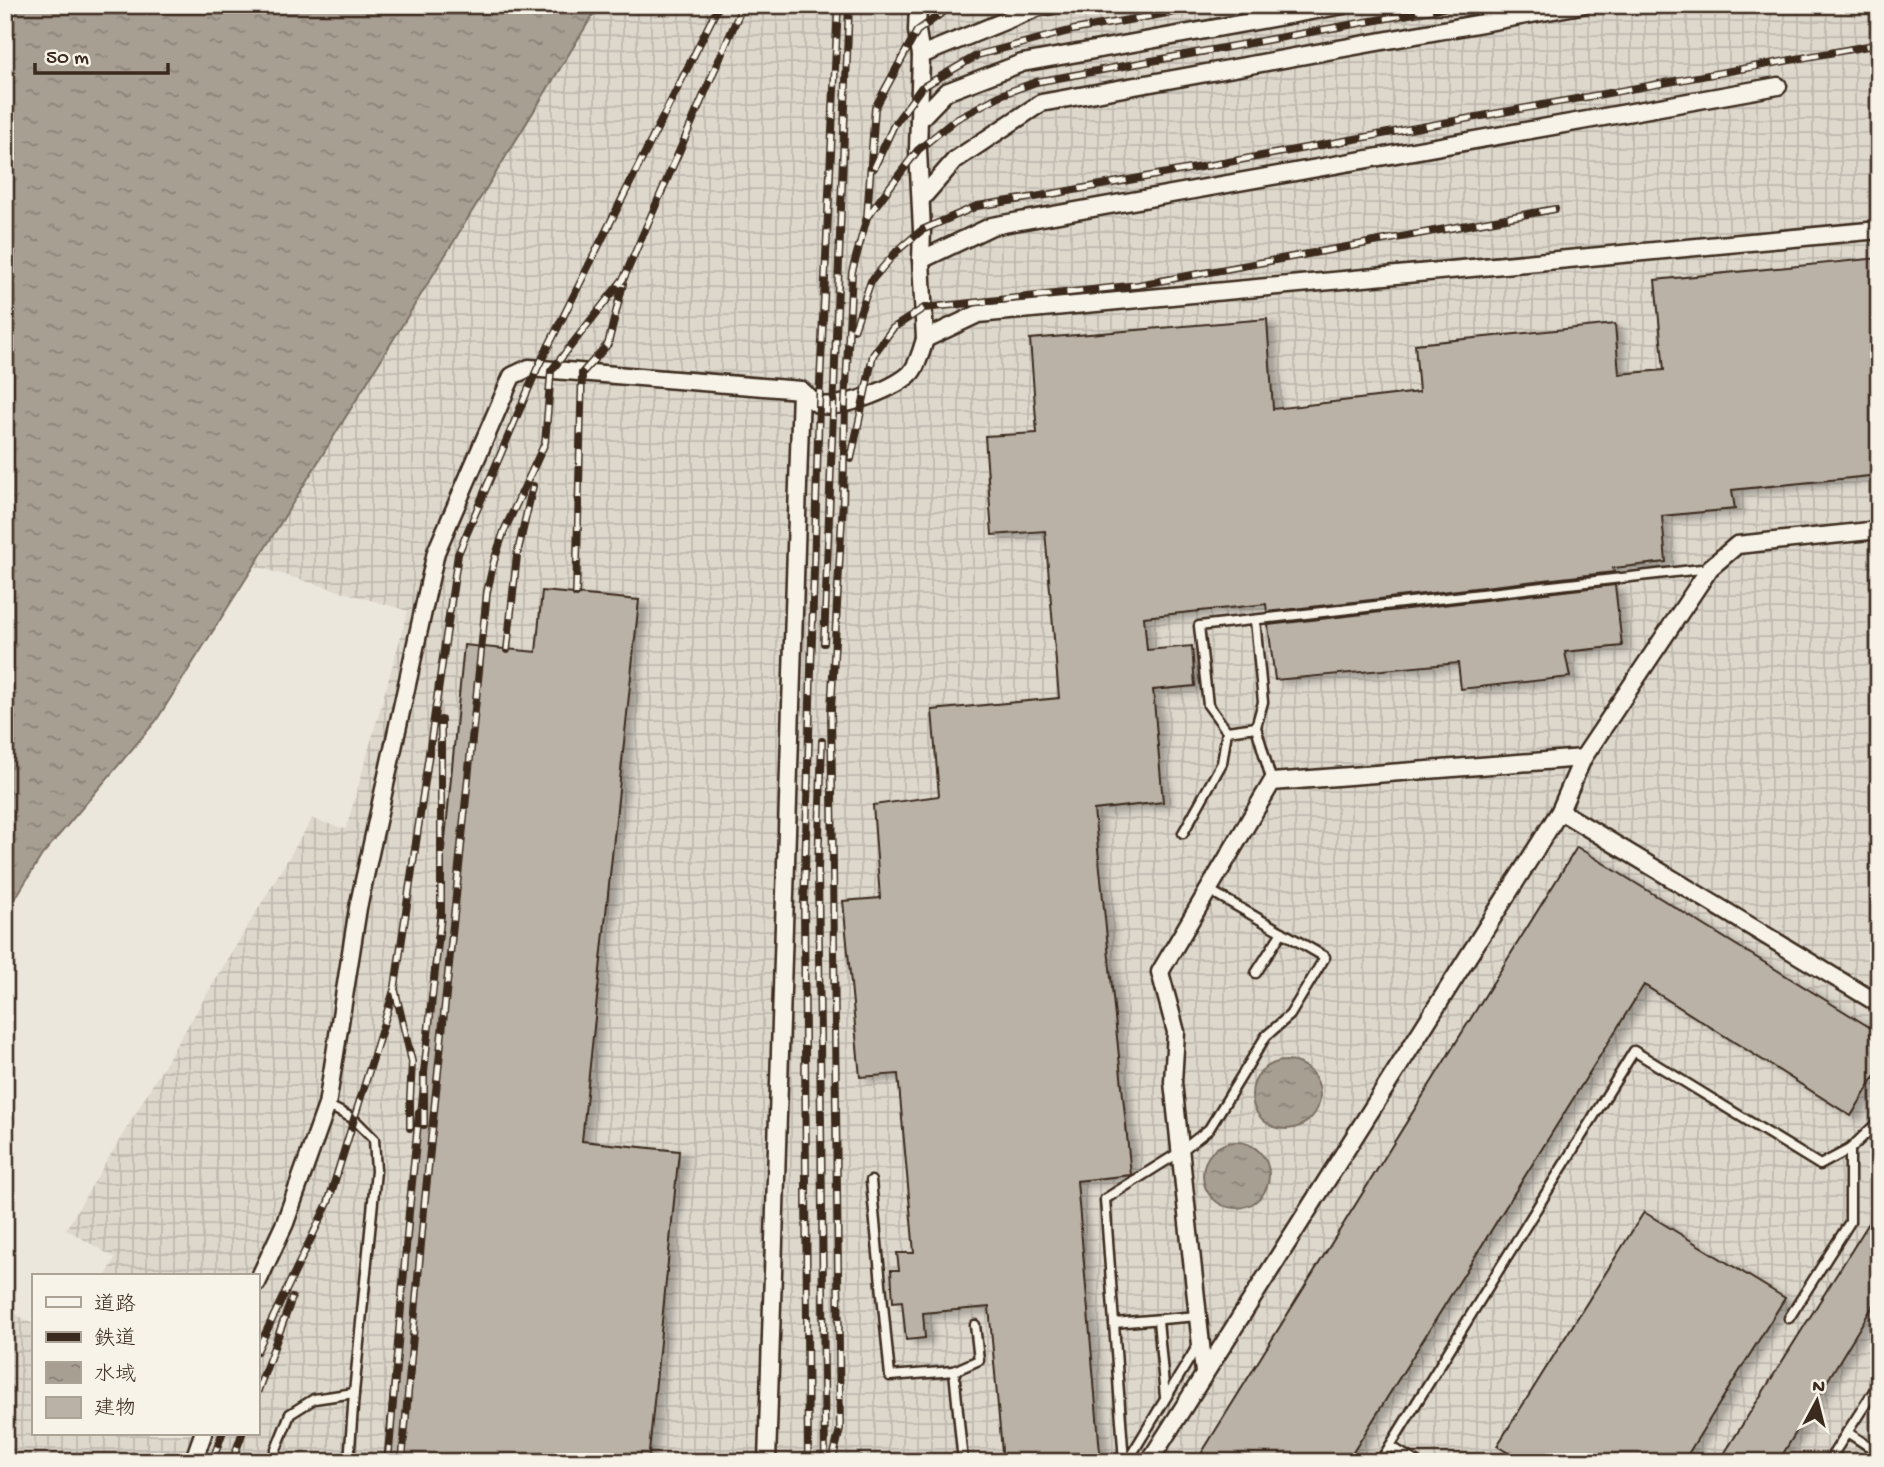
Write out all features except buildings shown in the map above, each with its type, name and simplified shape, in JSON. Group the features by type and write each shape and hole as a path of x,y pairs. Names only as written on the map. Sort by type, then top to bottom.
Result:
{"street":[{"path":"259,1279 285,1223 327,1105 358,908 436,552 512,376 529,369 801,390 819,404 845,404 889,387 912,372 925,339 920,260 922,198 918,150 918,5"},
{"path":"920,55 1039,7 1052,5"},
{"path":"919,120 946,92 1022,63 1344,5"},
{"path":"922,198 955,160 1041,103 1581,5"},
{"path":"920,260 992,226 1778,86"},
{"path":"925,339 978,314 1879,230"},
{"path":"767,1462 801,390"},
{"path":"1149,1462 1560,811 1583,758 1710,568 1737,545 1879,530"},
{"path":"1204,1373 1173,1082 1176,1032 1160,972 1272,782 1583,758"},
{"path":"1560,811 1879,1004"},
{"path":"193,1462 202,1436"}],"lane":[{"path":"1183,833 1222,763 1227,732 1208,705 1199,626 1710,568"},
{"path":"1255,620 1263,702 1256,727 1272,782"},
{"path":"1227,732 1256,727"},
{"path":"1125,1462 1105,1199 1180,1152 1209,1129 1266,1036 1290,1015 1325,957 1209,890"},
{"path":"1256,974 1282,932"},
{"path":"1380,1462 1634,1051 1820,1165 1850,1149 1879,1121"},
{"path":"327,1105 354,1119 374,1139 376,1171 349,1462"},
{"path":"1789,1318 1850,1222 1850,1149"},
{"path":"871,1181 890,1376 954,1371 979,1360 975,1325"},
{"path":"1114,1324 1198,1317"},
{"path":"1157,1320 1166,1398"},
{"path":"1125,1462 1201,1340"},
{"path":"954,1371 963,1462"},
{"path":"1828,1462 1879,1383"},
{"path":"271,1462 290,1414 313,1399 354,1394"},
{"path":"1847,1432 1879,1453"},
{"path":"1390,1446 1416,1462"}],"shaded area":[{"path":"599,5 1879,5 1879,1462 5,1462 5,1308 32,1323 32,1436 259,1436 259,1274 107,1274 115,1258 66,1229 312,819 346,829 408,611 254,566"}],"water":[{"path":"8,5 599,5 156,721 42,855 5,915 5,10"},
{"path":"1279,1061 1293,1061 1305,1066 1315,1076 1320,1095 1315,1114 1305,1124 1293,1129 1279,1129 1267,1124 1257,1114 1252,1102 1252,1088 1257,1076 1267,1066"},
{"path":"1242,1142 1260,1151 1267,1162 1267,1188 1260,1199 1249,1206 1230,1208 1212,1199 1205,1188 1203,1169 1212,1151 1223,1144"}],"railway":[{"path":"259,1347 328,1203 395,987 458,554 537,369 719,5"},
{"path":"402,1462 424,1209 487,592 494,561 504,531 545,443 551,371 624,278 743,5"},
{"path":"808,1462 804,903 819,404 838,5"},
{"path":"824,643 849,5"},
{"path":"832,1462 840,1429 831,710 852,272 867,217 875,108 917,31 953,5"},
{"path":"874,168 894,125 921,88 978,55 1073,30 1212,5"},
{"path":"867,217 918,150 956,119 1003,94 1036,82 1459,5"},
{"path":"854,330 871,281 897,251 922,230 977,206 1879,44"},
{"path":"851,459 873,355 893,328 924,308 1138,285 1555,209"},
{"path":"576,594 582,373 608,344 623,284"},
{"path":"507,650 517,555 533,486"},
{"path":"424,1125 424,1072 441,915 441,720"},
{"path":"822,741 818,869 825,1462"},
{"path":"395,990 412,1062 410,1128"},
{"path":"388,1462 419,1113"},
{"path":"259,1388 292,1298"},
{"path":"212,1462 221,1436"},
{"path":"232,1462 241,1436"}]}
